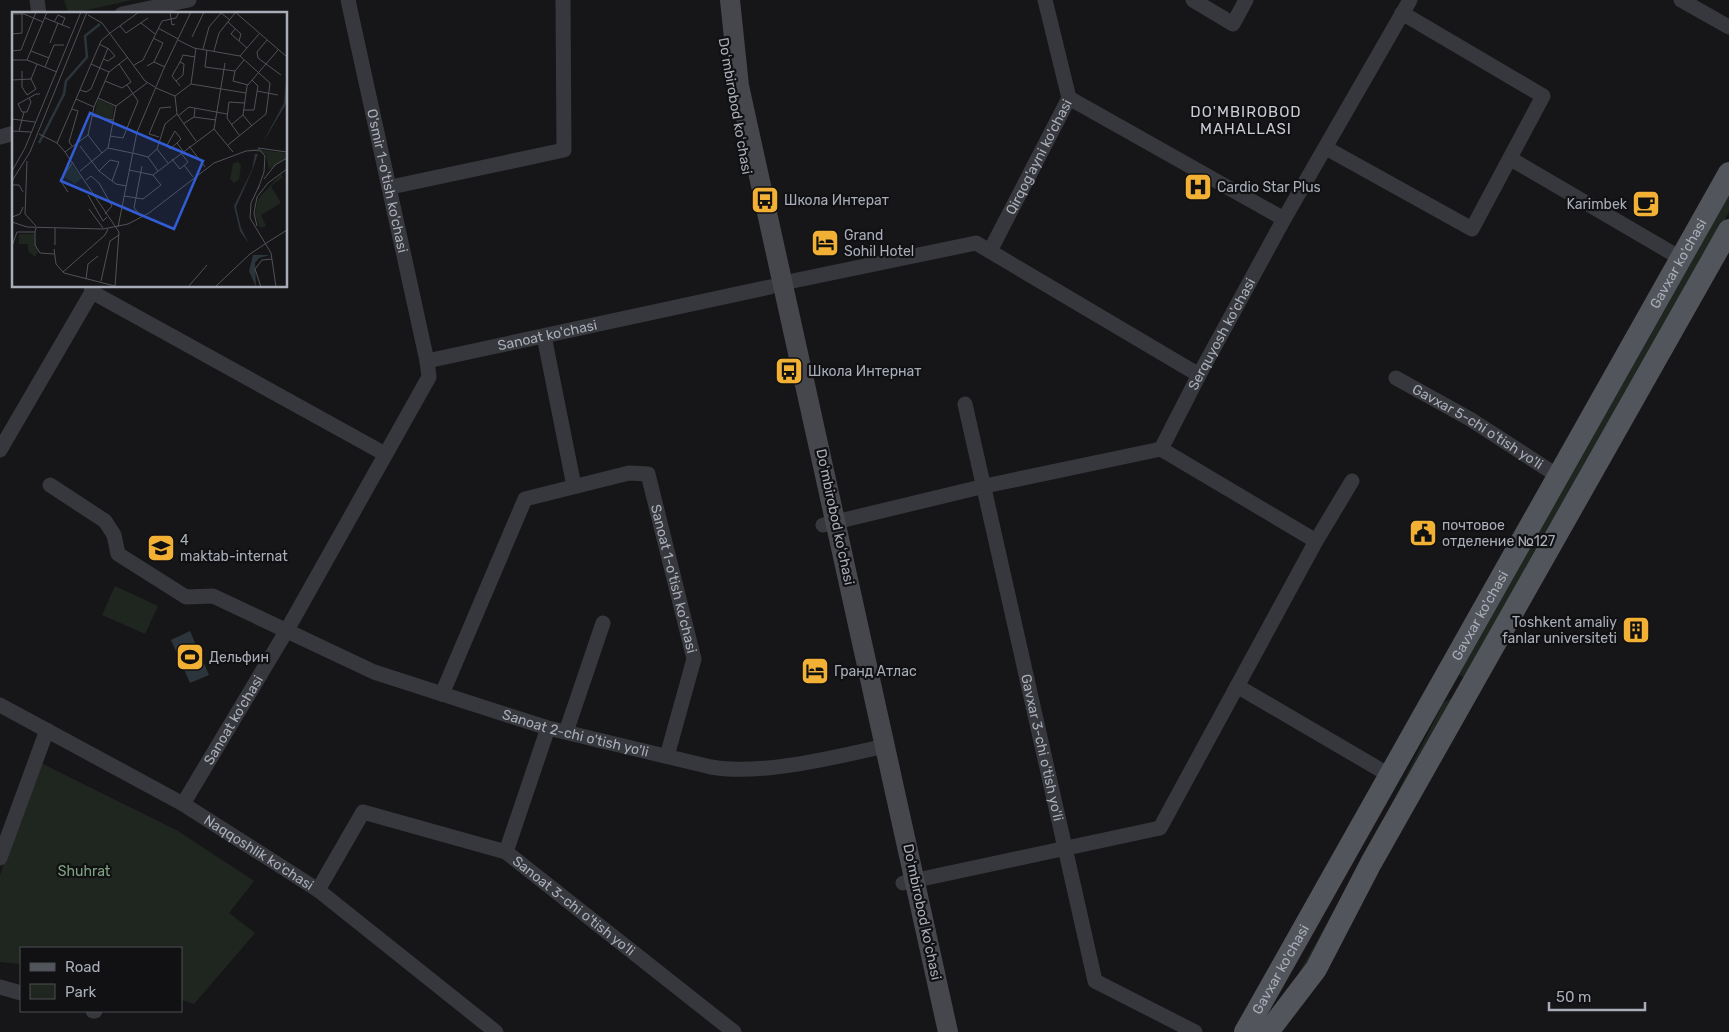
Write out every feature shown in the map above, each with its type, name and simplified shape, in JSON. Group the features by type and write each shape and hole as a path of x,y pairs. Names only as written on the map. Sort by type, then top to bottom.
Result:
{"main road":[{"name":"Doʻmbirobod koʻchasi","path":"719,0 729,88 777,285 909,881 948,1032"},
{"name":"Doʻmbirobod koʻchasi","path":"730,0 739,86 777,285"},
{"name":"Gavxar ko'chasi","path":"1244,1032 1729,173"},
{"name":"Gavxar ko'chasi","path":"1268,1032 1316,969 1371,863 1729,230"},
{"path":"1442,679 1467,692"},
{"name":"Doʻmbirobod koʻchasi","path":"909,881 936,1032"}],"street":[{"path":"132,12 189,0"},
{"name":"O'smir 1-o'tish ko'chasi","path":"348,0 391,188 427,361"},
{"path":"391,188 564,150 564,0"},
{"name":"Qirqog'ayni ko'chasi","path":"990,251 1069,98 1045,0"},
{"path":"1193,0 1233,24 1246,0"},
{"path":"1681,0 1729,27"},
{"path":"1326,148 1472,229 1543,96 1406,7"},
{"name":"Serquyosh ko'chasi","path":"1162,449 1199,375 1284,219 1406,7"},
{"path":"1069,98 1284,219"},
{"path":"1511,159 1682,259"},
{"name":"Sanoat ko'chasi","path":"184,804 282,629 429,377 427,361 976,244 1199,375"},
{"path":"0,450 91,289 385,454"},
{"path":"544,336 574,486"},
{"name":"Gavxar 5-chi o'tish yo'li","path":"1396,378 1470,419 1558,476"},
{"name":"Gavxar 3-chi o'tish yo'li","path":"965,404 1095,981 1195,1032"},
{"path":"830,523 985,486 1162,449 1316,541"},
{"name":"Sanoat 1-o'tish ko'chasi","path":"442,694 524,499 629,473 648,474 694,658 667,756"},
{"path":"909,881 1160,828 1316,541 1352,481"},
{"name":"Sanoat 2-chi o'tish yo'li","path":"50,485 105,521 114,536 118,554 186,597 212,596 374,672 548,728 711,767 744,770 879,747"},
{"path":"566,732 603,623"},
{"path":"1237,686 1390,776"},
{"name":"Naqqoshlik ko'chasi","path":"0,704 184,804 318,890 496,1032"},
{"path":"506,852 548,728"},
{"path":"0,858 47,730"},
{"name":"Sanoat 3-chi o'tish yo'li","path":"318,890 363,812 506,852 734,1032"},
{"path":"0,988 20,993"}],"green space":[{"path":"64,0 132,0 78,12 68,12"},
{"path":"1729,195 1729,212 1466,678 1459,675"},
{"path":"115,586 158,606 145,634 102,615"},
{"path":"1451,700 1284,1005 1282,1003 1367,852 1444,702"},
{"name":"Shuhrat","path":"39,762 178,831 254,881 229,913 255,933 194,1004 182,1000 182,947 20,947 20,964 0,962 0,875"}],"shaded area":[{"name":"Дельфин","path":"190,631 209,675 190,683 171,640"}],"place":[{"name":"Cardio Star Plus","path":"1198,187"},
{"name":"Школа Интерат","path":"765,200"},
{"name":"Karimbek","path":"1646,204"},
{"name":"Grand Sohil Hotel","path":"825,243"},
{"name":"Школа Интернат","path":"789,371"},
{"name":"почтовое отделение №127","path":"1423,533"},
{"name":"4 maktab-internat","path":"161,548"},
{"name":"Toshkent amaliy fanlar universiteti","path":"1636,630"},
{"name":"Дельфин","path":"190,657"},
{"name":"Гранд Атлас","path":"815,671"}],"district":[{"name":"DO'MBIROBOD MAHALLASI","path":"1246,120"}]}
